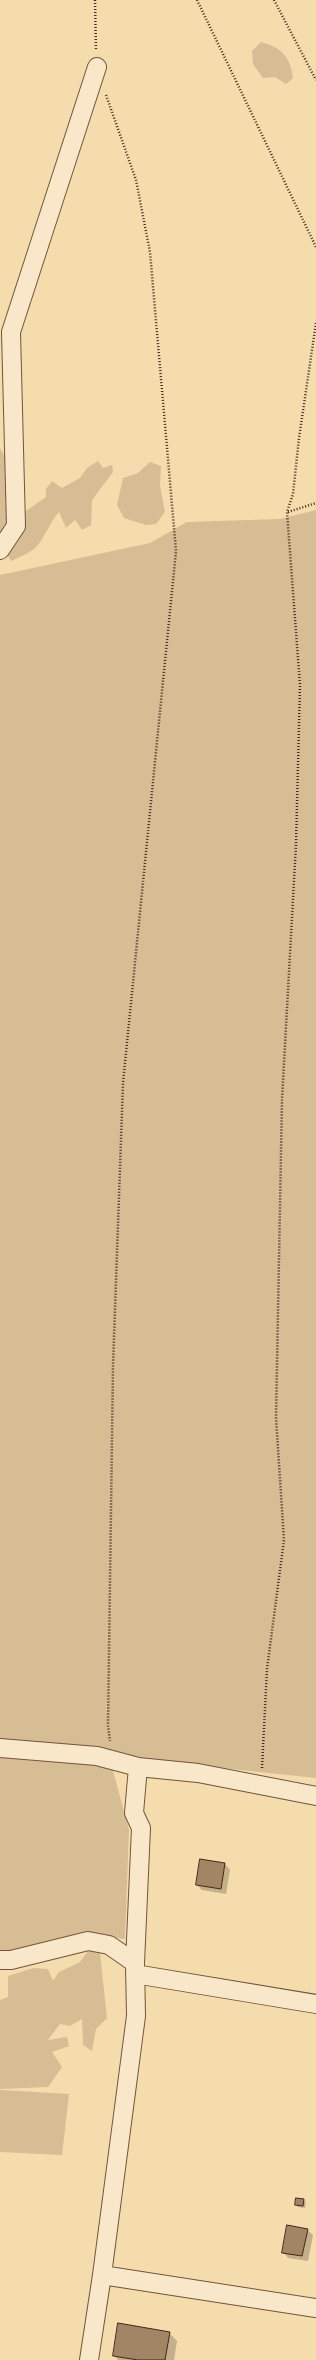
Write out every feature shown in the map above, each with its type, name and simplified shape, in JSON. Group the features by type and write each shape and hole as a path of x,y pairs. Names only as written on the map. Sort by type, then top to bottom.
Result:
{"lane":[{"path":"0,550 16,526 11,332 97,67"},
{"path":"0,1748 97,1756 138,1767 198,1773 316,1796"},
{"path":"89,2360 102,2275 136,2016 135,1968 141,1828 134,1813 138,1767"},
{"path":"0,1960 11,1960 88,1941 109,1945 135,1968 316,2004"},
{"path":"102,2275 316,2308"}],"path":[{"path":"95,0 97,67 136,180 150,252 176,551 123,1083 113,1366 108,1725 112,1760"},
{"path":"197,0 316,247"},
{"path":"274,0 316,80"},
{"path":"262,1786 267,1669 284,1540 276,1418 282,1100 296,844 300,685 287,512 293,494 299,438 316,323"},
{"path":"287,512 316,503"}],"shaded area":[{"path":"261,42 280,50 290,64 293,78 286,84 275,77 263,78 253,64 252,51"},
{"path":"0,448 8,461 6,527 0,538"},
{"path":"98,461 103,468 112,465 113,472 92,500 91,525 82,530 75,520 66,528 59,512 38,545 27,553 11,561 8,556 8,548 22,525 26,511 46,497 46,489 52,481 62,488 80,478 87,468"},
{"path":"150,462 161,466 160,486 165,512 156,524 146,525 124,518 117,505 123,478 138,473"},
{"path":"316,510 316,1778 109,1756 129,1830 125,1939 90,1935 0,1955 0,575 150,543 187,522 280,519"},
{"path":"90,1948 100,1953 107,2018 96,2029 92,2051 83,2045 82,2019 70,2026 60,2024 48,2040 67,2037 69,2046 52,2052 62,2067 48,2087 0,2089 0,2000 8,1997 8,1976 34,1968 48,1969 53,1981 59,1972 80,1962"},
{"path":"0,2090 69,2094 62,2155 0,2152"}],"building":[{"path":"200,1859 225,1863 221,1889 196,1885"},
{"path":"296,2198 304,2199 303,2206 295,2205"},
{"path":"287,2225 308,2229 302,2256 282,2253"},
{"path":"118,2323 170,2332 165,2360 138,2360 113,2356"}]}
